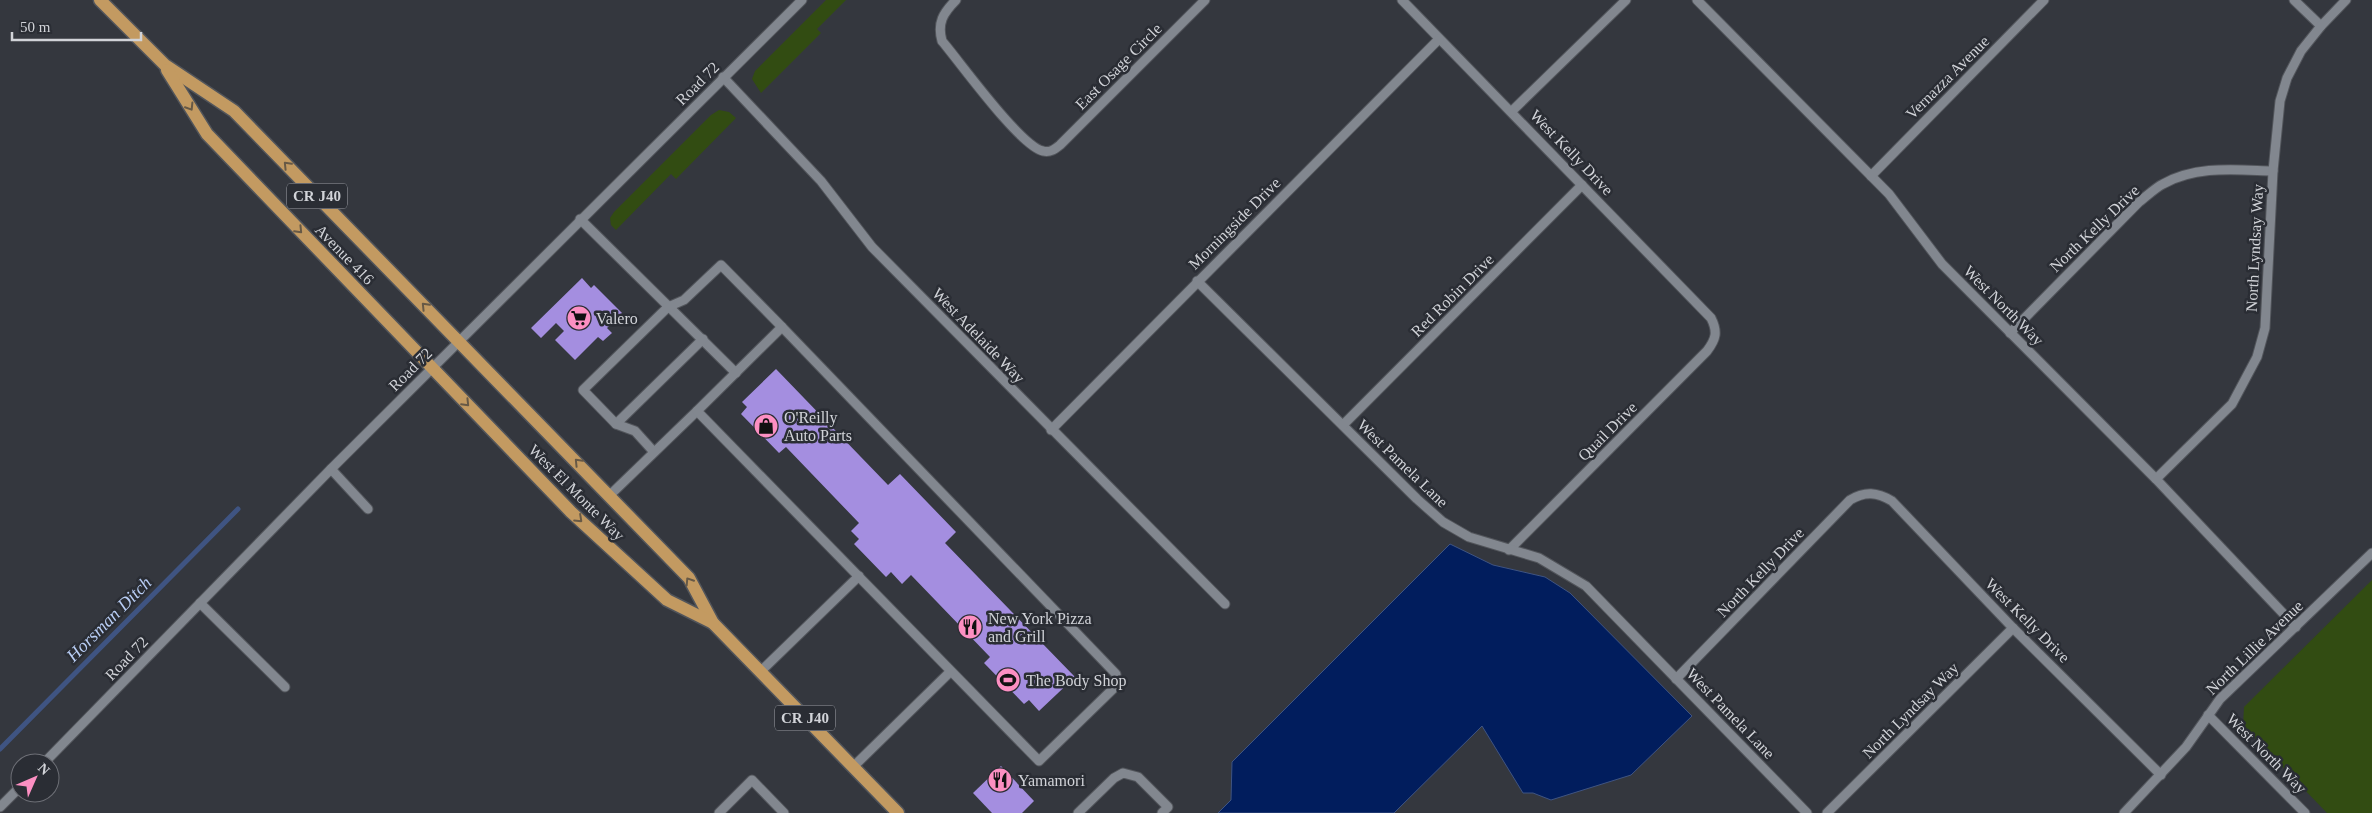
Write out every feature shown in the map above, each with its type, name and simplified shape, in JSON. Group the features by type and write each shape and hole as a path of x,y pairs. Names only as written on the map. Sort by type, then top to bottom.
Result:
{"main road":[{"name":"Avenue 416","path":"100,0 165,65 234,111 459,341"},
{"name":"Avenue 416","path":"165,65 207,134 432,368"},
{"name":"West El Monte Way","path":"459,341 689,578 713,623 898,813"},
{"name":"West El Monte Way","path":"432,368 571,512 667,600 713,623"}],"street":[{"name":"Road 72","path":"54,753 331,469 802,0"},
{"name":"East Osage Circle","path":"956,0 946,10 940,20 939,30 942,41 1002,116 1033,147 1051,152 1205,0"},
{"name":"West Kelly Drive","path":"1402,0 1512,111 1711,318 1716,328"},
{"path":"1512,111 1626,0"},
{"name":"West North Way","path":"1697,0 1871,176 1903,212 1942,264 2156,479 2296,627"},
{"name":"Vernazza Avenue","path":"1871,176 2044,0"},
{"path":"2294,0 2321,26"},
{"name":"North Lyndsay Way","path":"2156,479 2232,404 2257,357 2265,328 2268,304 2273,171 2277,120 2287,78 2302,51 2321,26 2346,0"},
{"name":"Morningside Drive","path":"1051,430 1197,281 1440,39"},
{"name":"West Adelaide Way","path":"723,77 821,180 872,247 1225,604"},
{"name":"North Kelly Drive","path":"2010,333 2139,202 2162,184 2184,174 2210,170 2273,171"},
{"name":"Red Robin Drive","path":"1343,425 1582,185"},
{"path":"580,219 668,307 704,339 736,373"},
{"path":"654,452 635,431 616,424 583,390 668,307 684,300 721,265 1116,674 1116,686 1039,761 698,411"},
{"name":"West Pamela Lane","path":"1197,281 1417,500 1443,522 1469,537 1539,558 1586,586 1807,813"},
{"path":"610,495 782,327"},
{"name":"Quail Drive","path":"1509,550 1707,352 1715,340 1716,328"},
{"path":"616,424 704,339"},
{"path":"331,469 368,509"},
{"name":"West Kelly Drive","path":"1869,493 1882,495 1892,501 2013,628 2161,775"},
{"name":"North Kelly Drive","path":"1676,679 1850,500 1858,495 1869,493"},
{"name":"North Lillie Avenue","path":"2124,813 2186,747 2220,698 2372,553"},
{"path":"760,672 859,576"},
{"path":"200,603 286,687"},
{"name":"North Lyndsay Way","path":"1827,813 2013,628"},
{"path":"853,767 951,671"},
{"name":"West North Way","path":"2208,715 2302,812"},
{"path":"1078,813 1114,778 1123,773 1138,777 1168,807 1162,813"},
{"path":"719,813 752,780 784,813"},
{"path":"0,807 10,797"}],"green space":[{"path":"826,0 846,0 817,29 821,33 761,93 752,79 755,71"},
{"path":"719,110 729,112 736,118 676,179 671,174 616,230 611,225 610,218 614,212 711,115"},
{"path":"2372,580 2372,813 2327,813 2243,726 2244,707"}],"shaded area":[{"path":"1450,544 1493,565 1545,577 1570,593 1692,716 1631,775 1551,800 1533,793 1523,793 1482,726 1394,813 1218,813 1231,800 1232,762"}],"building":[{"name":"Valero","path":"582,278 591,288 594,285 622,313 607,328 612,333 603,341 598,337 575,360 555,340 564,331 556,323 541,338 531,328"},
{"path":"776,369 888,485 900,474 956,532 945,543 1075,677 1039,711 1029,700 1024,704 984,663 990,657 911,575 902,584 891,572 886,577 854,544 859,539 851,531 859,523 786,447 779,453 741,414 747,407 742,402"},
{"name":"Yamamori","path":"1001,766 1034,801 1022,813 992,813 973,793"}],"waterway":[{"name":"Horsman Ditch","path":"0,749 238,509"}],"place":[{"name":"Valero","path":"579,318"},
{"name":"O'Reilly Auto Parts","path":"766,426"},
{"name":"New York Pizza and Grill","path":"970,627"},
{"name":"The Body Shop","path":"1008,680"},
{"name":"Yamamori","path":"1000,780"}]}
